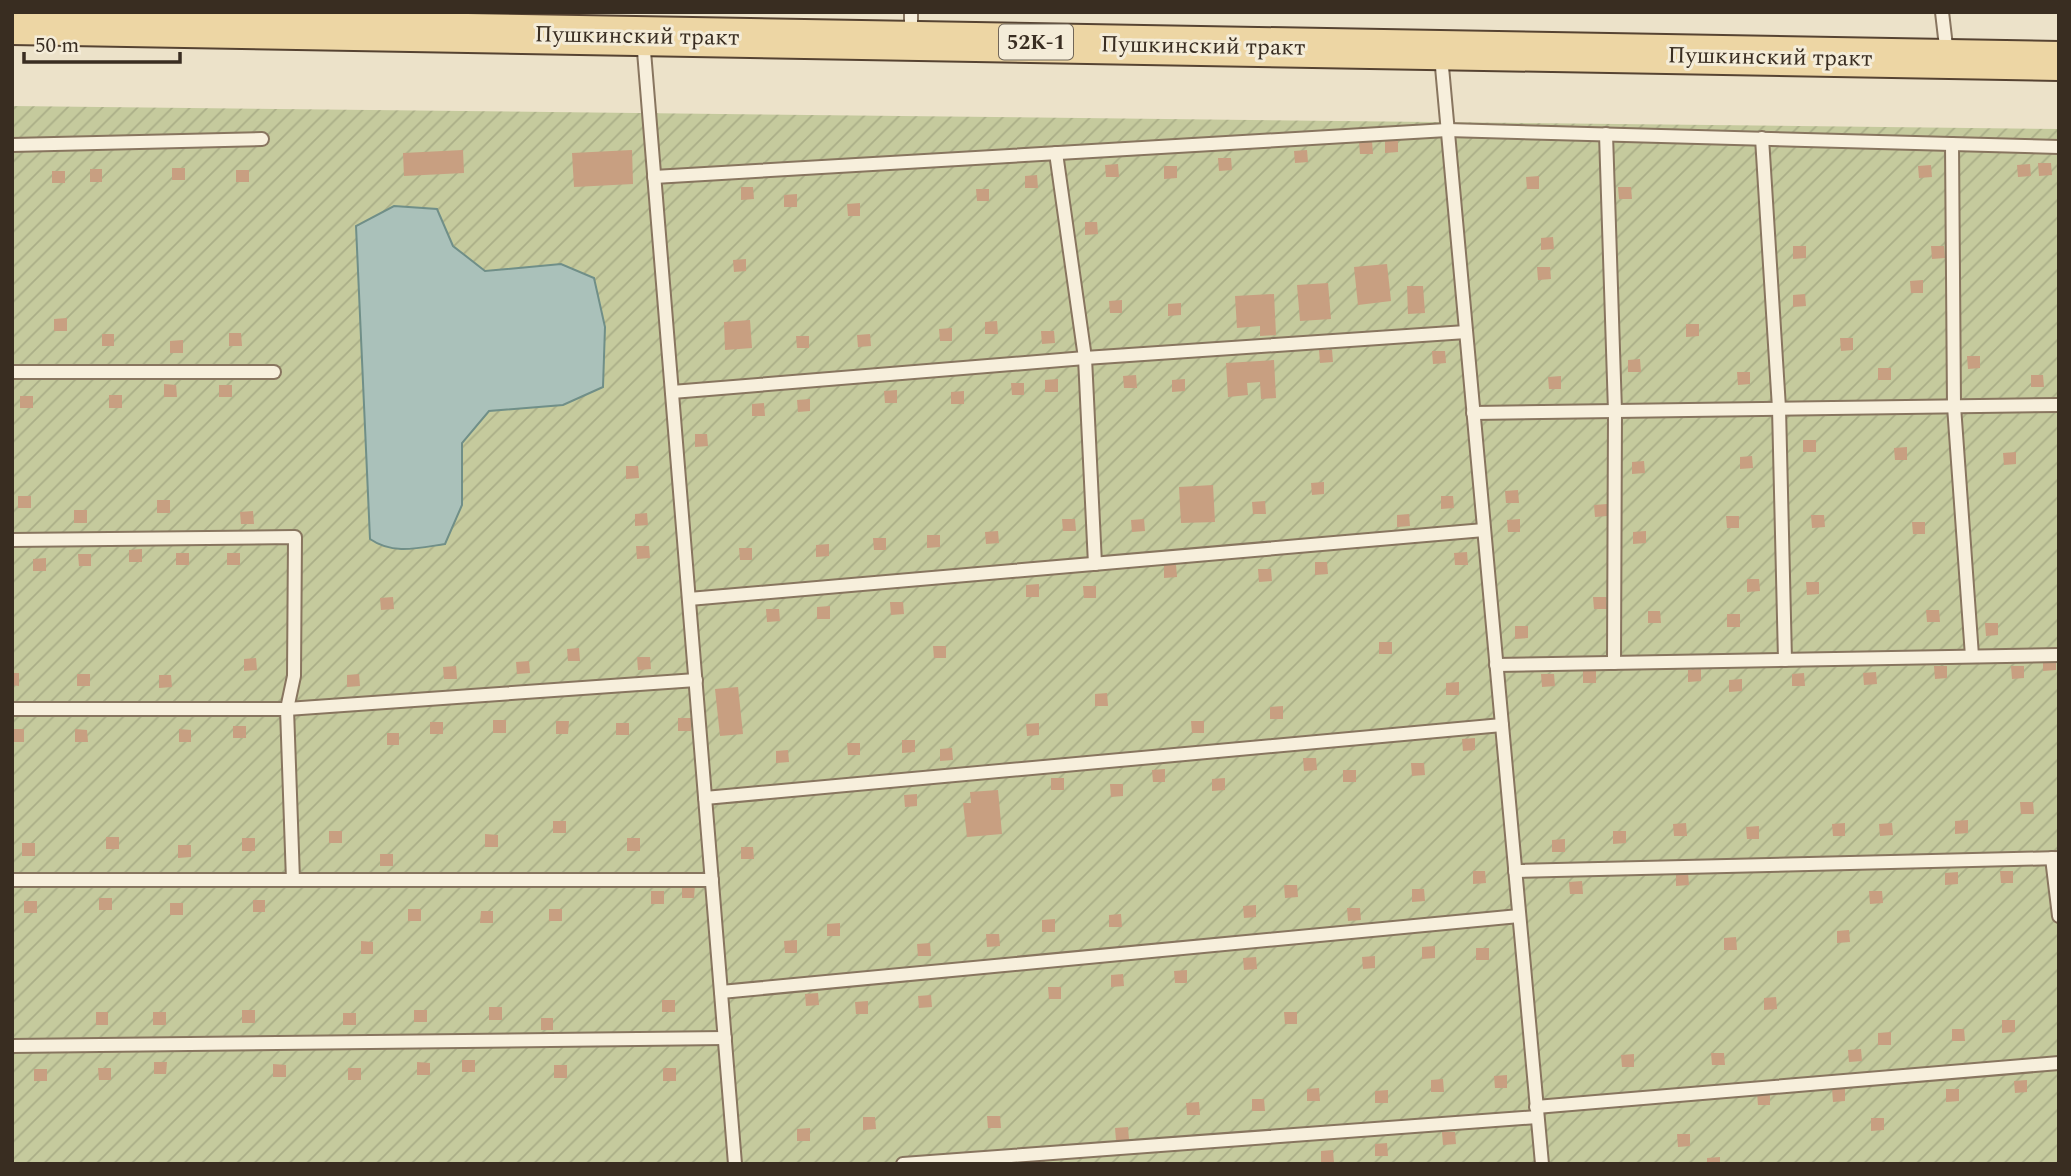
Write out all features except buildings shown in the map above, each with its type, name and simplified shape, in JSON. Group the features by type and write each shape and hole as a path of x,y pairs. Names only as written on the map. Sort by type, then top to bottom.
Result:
{"main road":[{"name":"Пушкинский тракт","path":"12,25 197,20 642,35 911,26 1440,49 2059,61"}],"lane":[{"path":"1942,12 1947,59"},
{"path":"642,35 735,1164"},
{"path":"1440,49 1542,1164"},
{"path":"654,177 1447,130 2059,147"},
{"path":"1606,134 1615,411 1614,663"},
{"path":"1762,138 1779,408 1785,660"},
{"path":"12,145 262,139"},
{"path":"1952,144 1954,406 1972,656"},
{"path":"1056,153 1085,358 1095,564"},
{"path":"672,392 1085,358 1466,332"},
{"path":"12,372 274,372"},
{"path":"1473,412 2059,405"},
{"path":"689,599 1484,530"},
{"path":"12,540 295,537 294,676 288,709 293,880"},
{"path":"1496,665 2059,655"},
{"path":"12,709 288,709 696,680"},
{"path":"705,798 1502,725"},
{"path":"1515,871 2055,858 2059,916"},
{"path":"12,880 712,880"},
{"path":"721,992 1519,916"},
{"path":"12,1046 725,1038"},
{"path":"903,1164 1537,1112 2059,1063"}],"green space":[{"path":"12,106 2059,129 2059,1164 12,1164"}],"water":[{"path":"394,206 437,209 453,246 485,271 561,264 594,278 605,327 603,387 563,405 489,411 462,443 462,505 445,544 406,549 388,547 370,539 356,226"}]}
